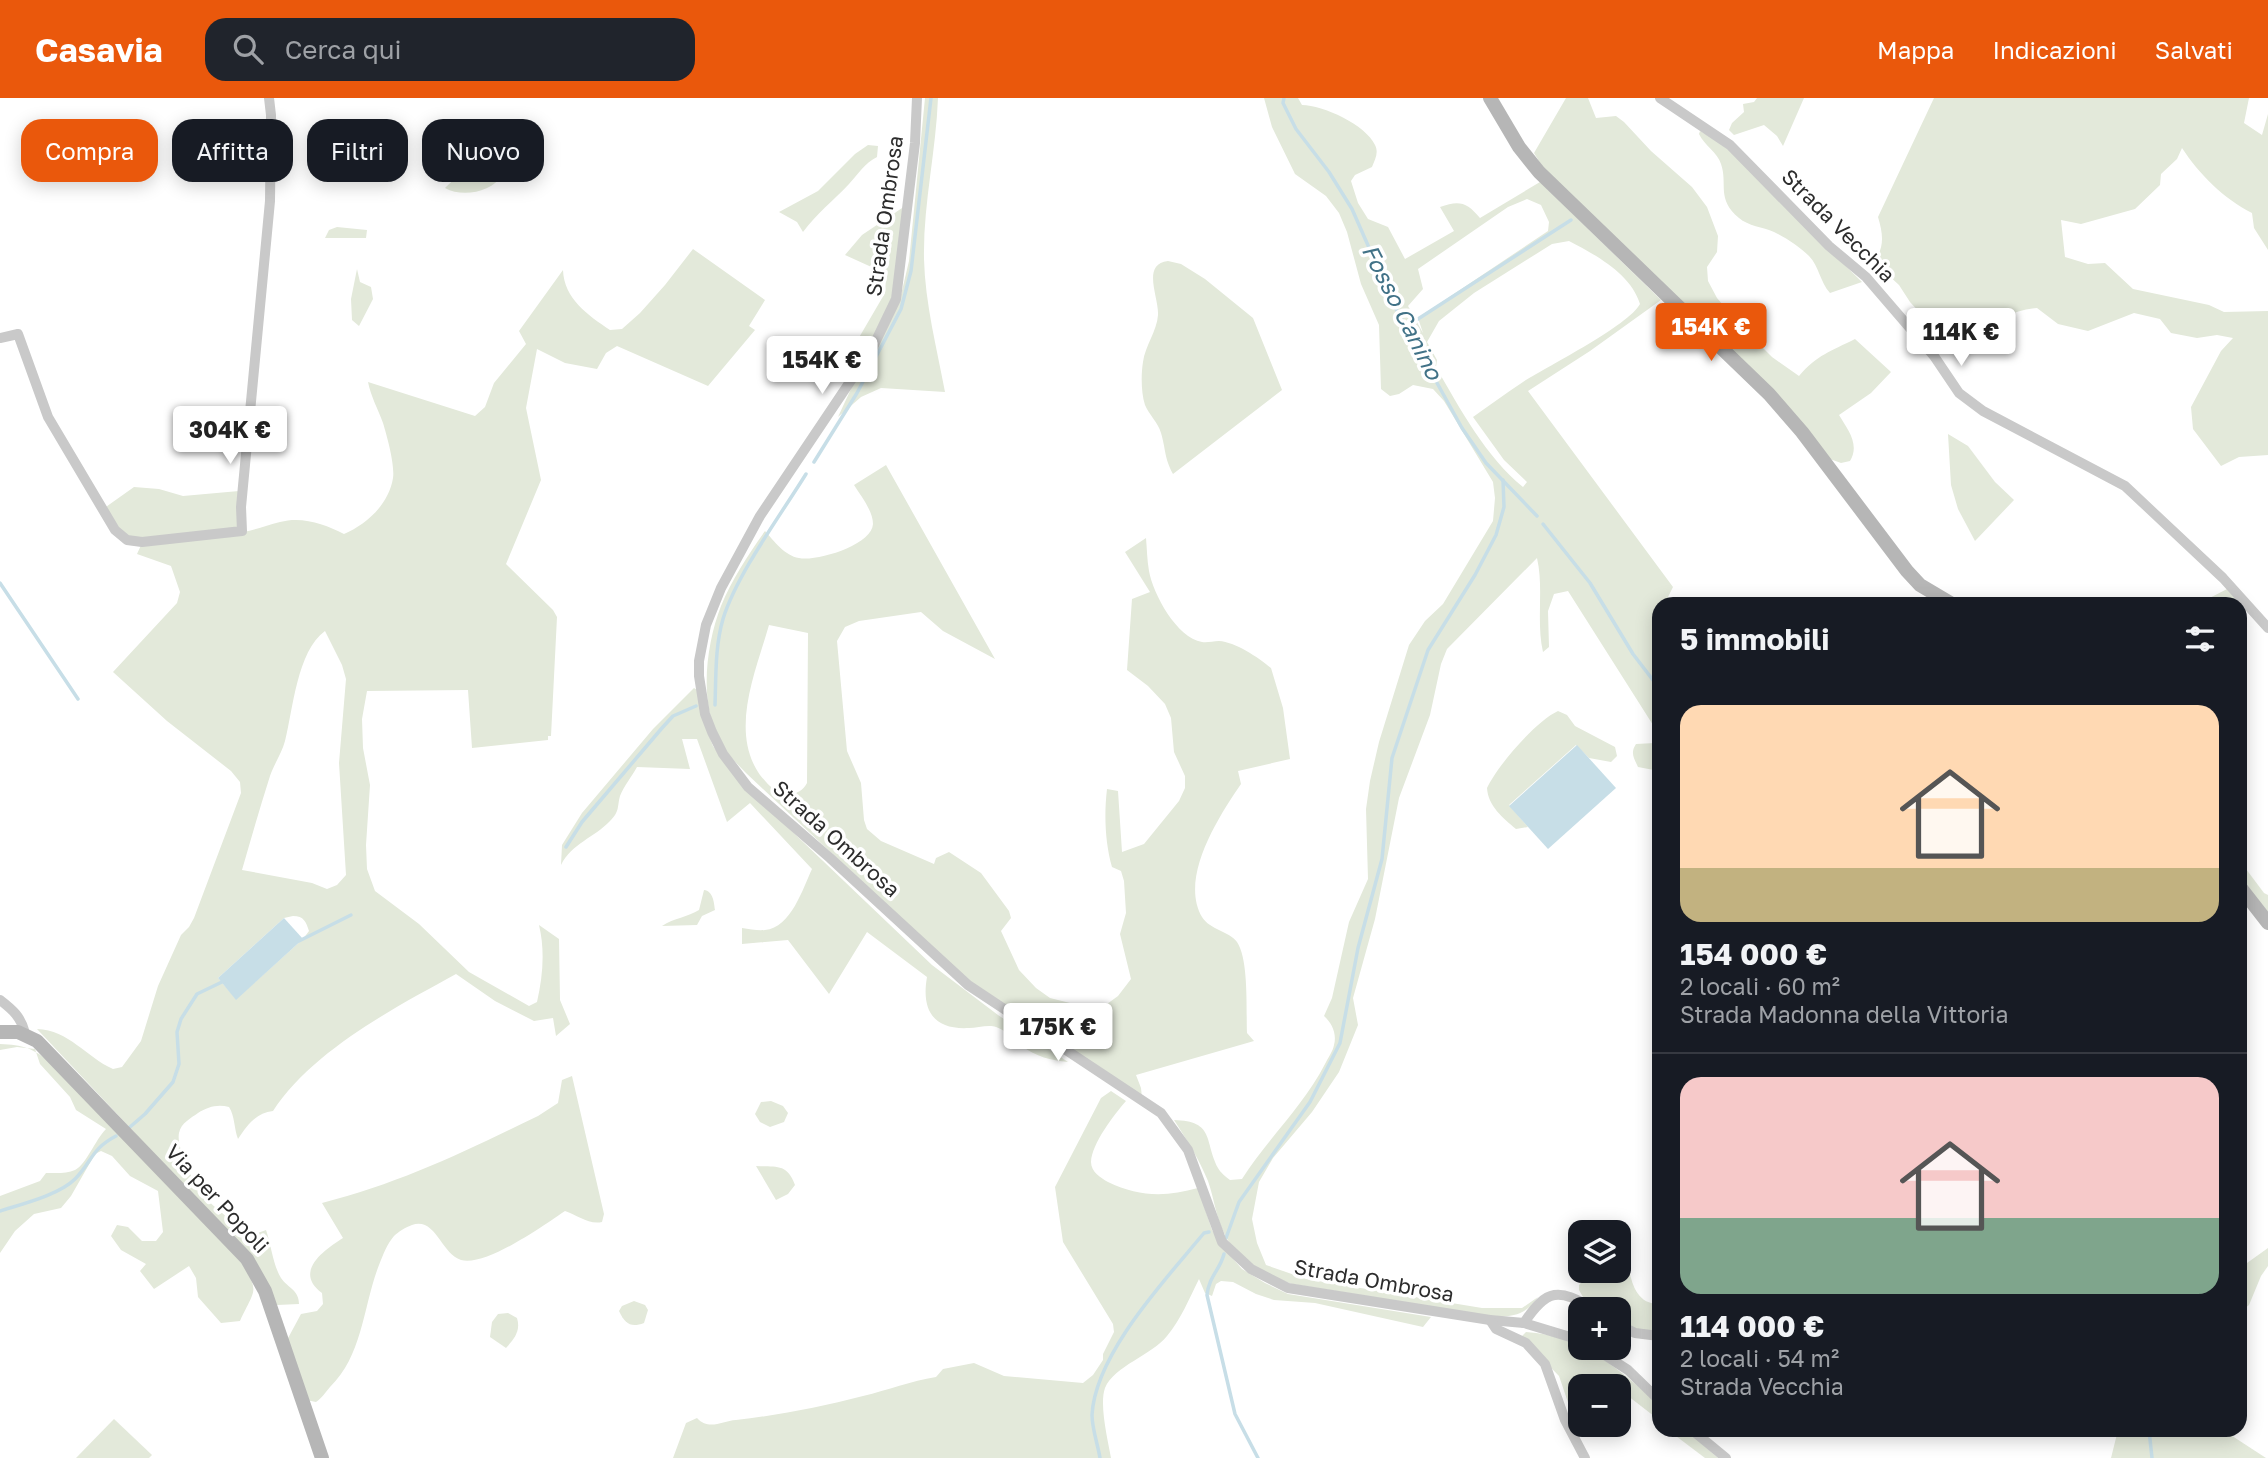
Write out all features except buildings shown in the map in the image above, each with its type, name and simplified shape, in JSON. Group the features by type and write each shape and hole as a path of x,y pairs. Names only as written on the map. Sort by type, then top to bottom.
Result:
{"street":[{"path":"0,338 18,334 48,417 115,530 127,540 142,542 242,531 241,507 270,201 271,115 268,98"},
{"name":"Strada Ombrosa","path":"917,98 915,143 896,299 872,349 760,516 721,588 706,625 699,676 705,714 723,754 748,787 968,985 1161,1113 1188,1150 1222,1242 1251,1269 1288,1289 1524,1323 1568,1336"},
{"path":"1490,98 1539,172 1769,394 1802,432 1907,572 1920,585 1940,597"},
{"name":"Strada Vecchia","path":"1660,98 1730,145 1829,246 1866,277 1934,356 1959,393 1983,411 2125,486 2239,597"},
{"name":"Strada Vecchia","path":"2247,605 2268,628"},
{"path":"2247,896 2268,923"},
{"path":"0,1000 14,1010 25,1033 0,1032"},
{"name":"Via per Popoli","path":"25,1033 37,1041 247,1259 265,1291 322,1458"},
{"path":"1524,1323 1536,1305 1554,1296 1574,1297"},
{"path":"1490,1320 1496,1329 1526,1343 1545,1364 1565,1420 1585,1458"},
{"path":"1631,1331 1652,1335"},
{"path":"1613,1360 1628,1370 1652,1393"},
{"path":"1700,1437 1726,1458"}],"green space":[{"path":"925,98 938,98 925,219 924,259 929,309 945,392 881,388 861,397 838,417 856,378 900,299 909,261"},
{"path":"1264,98 1298,98 1302,105 1321,108 1363,130 1377,151 1372,167 1355,175 1351,181 1358,203 1368,219 1388,227 1405,259 1454,231 1440,207 1462,204 1480,218 1540,182 1661,300 1528,391 1673,587 1668,597 1652,597 1652,723 1568,591 1554,594 1548,611 1549,647 1543,652 1537,558 1447,649 1430,715 1399,798 1375,919 1353,998 1358,1025 1339,1072 1312,1112 1273,1158 1259,1182 1252,1219 1257,1243 1266,1265 1306,1279 1482,1308 1522,1308 1538,1297 1526,1310 1511,1316 1498,1317 1292,1284 1263,1271 1244,1258 1229,1242 1219,1221 1204,1173 1174,1120 1187,1121 1202,1129 1220,1171 1230,1180 1242,1179 1316,1080 1330,1054 1335,1041 1334,1033 1324,1016 1332,998 1349,922 1368,879 1366,809 1379,742 1409,645 1425,621 1443,604 1493,521 1493,482 1444,401 1433,389 1413,385 1390,396 1381,389 1379,325 1361,284 1347,232 1339,213 1326,196 1295,174 1272,127","holes":["1527,199 1541,205 1549,222 1548,231 1418,318 1423,333 1408,306 1423,289 1418,269 1508,207","1569,241 1601,259 1621,275 1635,293 1640,304 1633,313 1473,417 1504,460 1527,482 1523,487 1497,462 1475,432 1436,367 1437,360 1427,342 1439,321 1474,293 1552,244"]},
{"path":"1566,98 1588,98 1596,118 1616,116 1692,187 1707,207 1718,236 1717,252 1707,267 1708,281 1717,298 1772,357 1799,376 1818,358 1855,339 1891,372 1871,393 1839,415 1853,443 1850,461 1841,463 1830,459 1542,166 1534,153"},
{"path":"1757,98 1804,98 1783,146 1777,136 1764,125 1734,135 1729,130 1732,123 1744,112 1743,104 1754,102"},
{"path":"1934,98 2249,98 2244,123 2262,135 2268,114 2268,250 2254,228 2252,213 2213,185 2182,148 2177,159 2161,174 2160,185 2135,209 2081,224 2061,220 2065,257 2088,264 2105,263 2133,289 2209,305 2224,312 2268,311 2268,455 2239,457 2221,466 2193,429 2191,407 2221,351 2233,338 2217,335 2197,338 2171,333 2160,319 2134,313 2088,331 2058,324 2037,308 2020,311 1998,320 1955,351 1910,302 1899,285 1874,262 1882,240 1878,217"},
{"path":"1700,131 1728,147 1862,282 1830,293 1812,260 1801,249 1770,230 1739,218 1727,204 1719,160 1701,138"},
{"path":"868,145 878,146 877,157 865,166 803,232 797,222 779,212 818,191 855,154"},
{"path":"452,182 497,182 468,193 445,188"},
{"path":"905,206 894,298 881,327 846,384 836,377 885,293 886,278 878,270 845,255 862,235"},
{"path":"337,227 367,230 366,238 325,238 329,230"},
{"path":"693,249 765,300 749,326 755,330 708,386 617,346 606,353 597,369 565,363 537,349 526,408 541,480 506,564 557,617 551,736 548,736 548,740 472,748 468,690 367,691 362,719 363,748 370,785 367,869 375,891 419,924 469,972 529,1006 537,1002 541,983 543,953 539,925 559,939 560,1000 570,1024 556,1036 553,1018 534,1021 495,1001 456,974 381,1016 332,1050 309,1069 273,1111 252,1121 238,1139 229,1107 209,1108 184,1124 179,1133 180,1147 190,1174 202,1194 227,1217 248,1231 255,1234 266,1230 278,1273 299,1299 299,1304 277,1305 134,1132 37,1029 59,1034 113,1069 122,1067 141,1041 158,986 181,935 194,918 241,793 240,782 231,771 167,721 113,672 177,603 180,592 171,566 137,554 142,543 130,541 103,509 134,487 159,489 183,496 239,491 243,532 297,520 321,524 344,534 361,525 376,512 387,496 393,478 387,435 368,382 475,416 485,407 494,383 526,344 519,331 563,270 564,280 573,298 610,330 622,329 665,285","holes":["325,631 346,679 339,763 346,875 337,885 327,889 312,883 242,870 270,776 285,741 302,666 308,652","293,916 304,920 309,931 236,999 218,978 284,918"]},
{"path":"1168,261 1181,264 1205,279 1253,318 1282,390 1173,474 1160,429 1145,405 1142,384 1144,356 1158,315 1153,275 1160,263"},
{"path":"357,269 360,282 371,287 373,299 359,326 352,320 351,299"},
{"path":"1948,434 1968,446 1995,482 2014,500 1975,541 1958,509 1951,485"},
{"path":"886,465 995,659 943,631 921,612 859,621 845,627 837,641 847,751 861,783 867,829 881,841 934,864 936,858 949,852 981,873 1009,911 1011,918 1001,931 1019,970 1050,998 1078,1005 1107,1004 1118,996 1131,979 1120,934 1126,913 1124,881 1121,871 1112,867 1107,838 1107,789 1118,791 1122,852 1144,844 1179,801 1185,788 1185,776 1174,752 1171,718 1165,704 1127,670 1132,599 1150,592 1125,552 1146,538 1149,571 1155,591 1175,624 1184,632 1202,642 1219,641 1232,644 1271,668 1283,708 1290,759 1238,771 1241,784 1213,830 1198,866 1195,884 1196,901 1202,917 1210,925 1234,938 1241,950 1247,999 1247,1033 1254,1041 1136,1075 1142,1098 970,983 746,773 724,748 709,708 707,673 716,621 730,586 765,531 784,551 794,557 807,559 830,555 863,539 873,524 871,514 854,485","holes":["769,625 808,633 807,783 799,792 788,794 769,785 751,758 746,739 748,701"]},
{"path":"2229,588 2236,597 2212,597"},
{"path":"694,688 697,690 713,746 734,776 932,965 998,1015 1068,1062 1033,1053 996,1027 957,1028 939,1022 928,1009 927,977 867,932 829,994 788,940 742,944 742,928 774,928 789,915 812,869 750,803 727,822 697,739 682,739 690,769 637,767 620,796 613,818 571,851 561,865 562,845 582,813 653,729"},
{"path":"1558,711 1567,715 1575,726 1615,747 1617,756 1611,762 1589,758 1576,745 1509,805 1528,827 1516,829 1493,806 1487,788 1518,745 1539,724"},
{"path":"1652,743 1652,770 1638,767 1633,753 1636,744"},
{"path":"2247,870 2268,895 2268,912 2247,886"},
{"path":"704,890 711,895 715,910 702,916 697,925 662,926 699,910"},
{"path":"0,1044 15,1045 27,1048 0,1050"},
{"path":"36,1052 51,1063 239,1257 253,1284 250,1301 240,1321 221,1323 198,1297 196,1278 189,1266 154,1289 140,1271 146,1264 121,1250 111,1236 117,1225 128,1227 142,1241 156,1241 163,1232 158,1191 130,1176 112,1156 101,1151 95,1154 61,1208 34,1214 15,1231 0,1253 0,1196 40,1181 46,1173 75,1170 83,1163 106,1129 76,1110 70,1097 40,1064"},
{"path":"572,1076 604,1214 602,1222 588,1221 565,1211 499,1251 472,1260 461,1260 454,1256 427,1226 412,1225 402,1230 392,1239 382,1257 349,1360 320,1399 316,1402 306,1400 287,1340 301,1314 317,1311 323,1304 322,1293 310,1277 311,1270 320,1255 343,1238 322,1203 406,1176 538,1116 558,1103 562,1080"},
{"path":"1111,1091 1126,1101 1104,1130 1092,1154 1093,1169 1102,1179 1142,1193 1175,1193 1198,1188 1212,1230 1220,1244 1242,1269 1288,1294 1431,1317 1423,1327 1315,1303 1274,1300 1233,1282 1221,1281 1216,1284 1212,1296 1205,1293 1199,1279 1181,1316 1167,1336 1116,1373 1105,1388 1103,1413 1111,1458 673,1458 686,1423 697,1418 706,1424 716,1424 800,1410 936,1377 943,1369 974,1363 1004,1376 1083,1383 1093,1375 1103,1360 1103,1354 1114,1332 1113,1324 1063,1242 1055,1187 1101,1098"},
{"path":"771,1101 783,1106 788,1113 784,1122 770,1127 760,1122 755,1114 761,1102"},
{"path":"756,1166 780,1168 788,1173 795,1185 788,1194 776,1200"},
{"path":"2268,1248 2268,1266 2247,1307 2247,1263"},
{"path":"1631,1278 1640,1296 1652,1303 1652,1333 1631,1326 1631,1297 1583,1297 1579,1285 1631,1283"},
{"path":"634,1301 645,1305 648,1310 644,1323 629,1324 619,1311 622,1306"},
{"path":"508,1313 517,1318 518,1327 506,1348 490,1337 492,1322 498,1314"},
{"path":"1526,1332 1568,1342 1568,1360 1604,1360 1623,1374 1568,1374 1568,1402 1559,1376 1521,1337"},
{"path":"1631,1380 1652,1399 1652,1415 1631,1398"},
{"path":"114,1419 152,1455 149,1458 76,1458"},
{"path":"1677,1437 1694,1437 1718,1458 1705,1458"},
{"path":"2116,1437 2234,1437 2266,1458 2111,1458"}],"water":[{"path":"1577,745 1616,788 1548,849 1509,806"},
{"path":"284,918 303,939 236,1000 218,978"}],"waterway":[{"path":"814,462 857,393 901,309 911,271 931,98"},
{"name":"Fosso Canino","path":"1284,98 1283,103 1296,129 1329,172 1352,209 1396,309 1462,428 1486,463 1537,516"},
{"path":"1418,319 1571,220"},
{"path":"1405,327 1414,322"},
{"path":"715,705 716,662 723,619 738,583 806,474"},
{"path":"1226,1238 1239,1202 1310,1102 1340,1043 1358,948 1382,859 1392,758 1428,650 1475,575 1496,535 1504,507 1503,480"},
{"name":"Fosso Canino","path":"1543,524 1590,583 1633,654 1652,679"},
{"path":"0,583 78,699"},
{"path":"566,847 582,822 673,716 696,706"},
{"path":"299,941 351,915"},
{"path":"130,1127 173,1082 179,1064 177,1032 181,1019 197,994 224,981"},
{"path":"0,1211 40,1198 68,1185 81,1173 101,1146 116,1136"},
{"path":"1100,1458 1092,1415 1096,1392 1105,1367 1135,1318 1204,1233 1209,1232"},
{"path":"1224,1254 1207,1295 1235,1414 1258,1458"},
{"name":"Fosso Canino","path":"2150,1437 2152,1458"}]}
